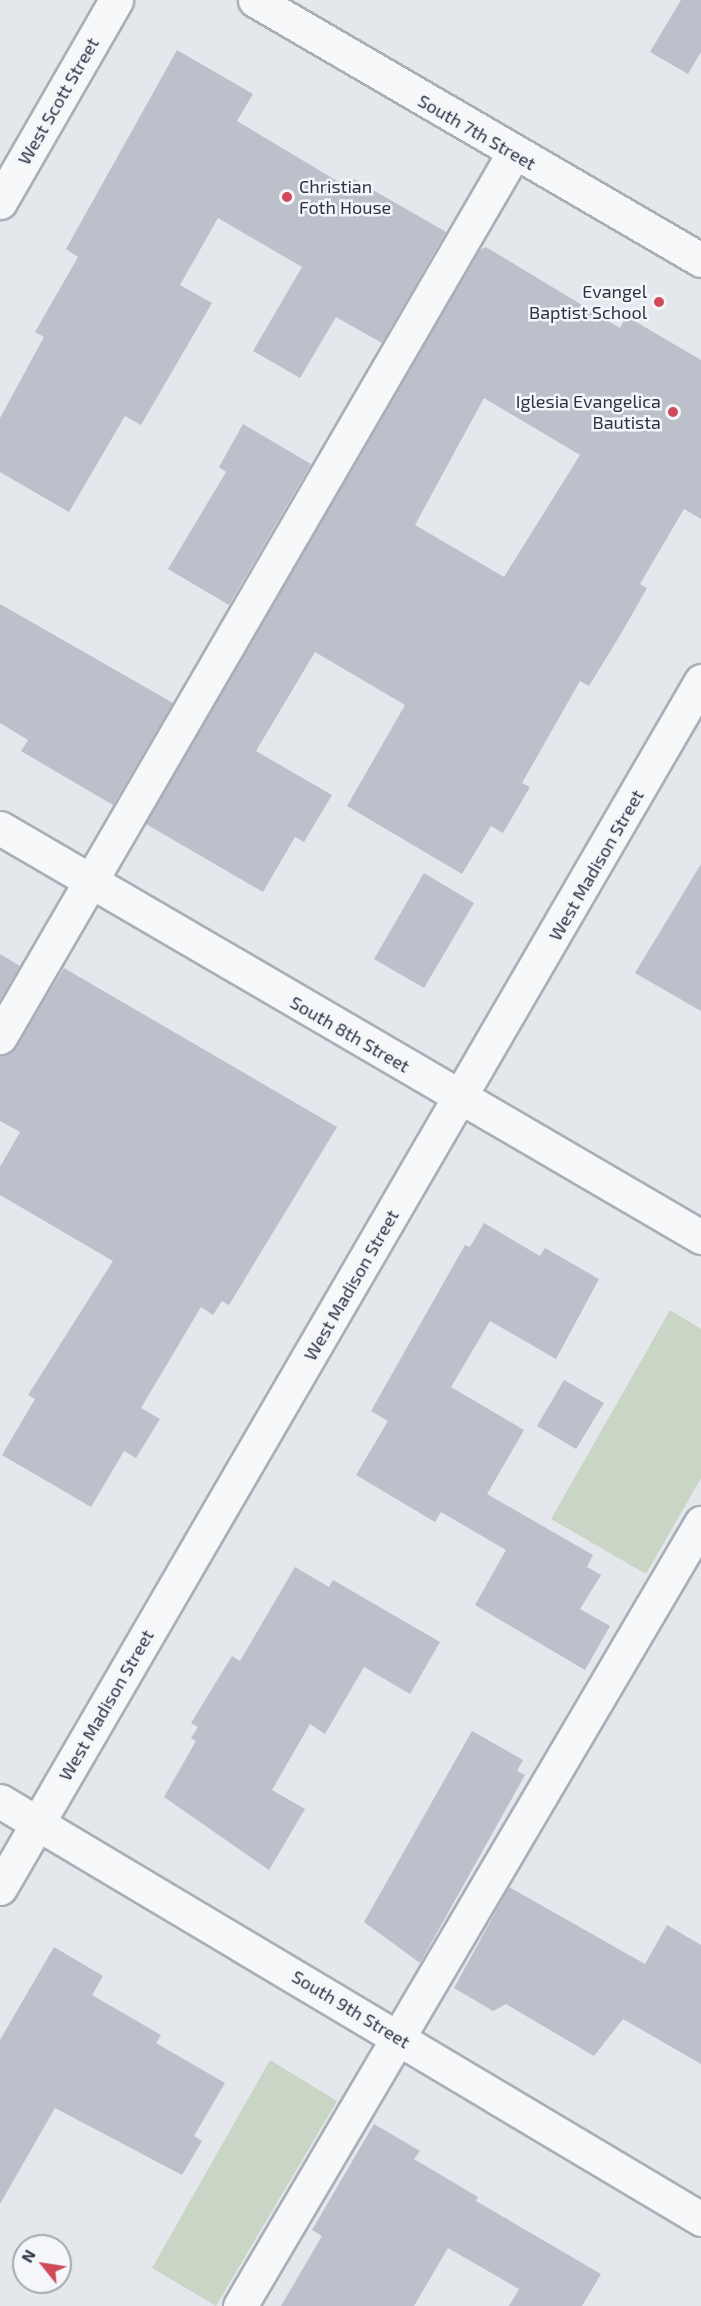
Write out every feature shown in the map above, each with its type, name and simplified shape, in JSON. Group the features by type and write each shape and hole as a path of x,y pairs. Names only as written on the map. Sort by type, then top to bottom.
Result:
{"street":[{"name":"West Scott Street","path":"0,202 116,0"},
{"name":"South 7th Street","path":"255,0 513,153 701,260"},
{"path":"0,1037 513,153"},
{"name":"West Madison Street","path":"0,1888 461,1099 701,681"},
{"name":"South 8th Street","path":"0,828 701,1238"},
{"path":"240,2306 396,2036 701,1523"},
{"name":"South 9th Street","path":"0,1801 701,2218"}],"green space":[{"path":"670,1310 701,1329 701,1478 646,1574 551,1519"},
{"path":"270,2060 337,2101 216,2306 152,2268"}],"building":[{"path":"681,0 701,0 701,52 688,74 650,52"},
{"path":"177,50 253,94 237,121 349,188 354,179 446,232 382,343 336,317 300,378 253,351 302,267 218,218 180,285 212,303 141,425 125,416 69,512 0,472 0,418 44,337 35,332 78,257 66,249"},
{"path":"486,247 620,328 626,316 701,360 701,519 684,509 640,584 647,588 622,632 589,686 580,681 522,783 530,787 503,833 491,826 462,874 347,806 405,705 315,652 256,751 332,795 304,842 295,837 263,892 146,824 478,251","holes":["484,398 580,455 504,577 415,525"]},
{"path":"243,424 311,464 229,605 168,569 226,472 219,467"},
{"path":"0,604 173,703 113,805 21,751 28,740 0,723"},
{"path":"701,864 701,1011 635,973"},
{"path":"424,873 474,903 424,988 374,959"},
{"path":"0,954 20,966 0,1000"},
{"path":"64,968 337,1127 229,1305 222,1301 213,1315 201,1307 141,1408 160,1419 136,1458 124,1451 91,1507 2,1455 35,1399 28,1395 113,1261 0,1195 0,1167 20,1132 0,1121 0,1056 16,1046"},
{"path":"484,1223 540,1256 545,1248 599,1279 556,1359 490,1321 451,1387 524,1430 487,1494 593,1555 587,1567 601,1575 580,1609 610,1626 585,1670 475,1605 506,1550 441,1512 435,1522 356,1475 388,1421 371,1411 465,1245 470,1247"},
{"path":"564,1380 604,1403 576,1449 537,1426"},
{"path":"295,1567 329,1587 333,1580 440,1642 410,1694 364,1667 325,1734 310,1724 272,1790 305,1809 269,1870 164,1797 196,1741 191,1738 198,1727 191,1723 232,1656 240,1661"},
{"path":"472,1731 523,1760 517,1771 525,1775 420,1963 364,1922"},
{"path":"509,1887 645,1964 667,1925 701,1945 701,2064 623,2019 594,2056 506,2004 493,2011 454,1988"},
{"path":"54,1947 103,1976 92,1995 161,2035 156,2043 225,2083 194,2136 202,2141 182,2175 55,2108 0,2204 0,2040"},
{"path":"374,2124 420,2151 414,2159 478,2197 476,2201 601,2274 582,2306 509,2306 519,2289 448,2248 414,2306 281,2306 322,2236 312,2230"}],"place":[{"name":"Christian Foth House","path":"287,197"},
{"name":"Evangel Baptist School","path":"659,302"},
{"name":"Iglesia Evangelica Bautista","path":"673,412"}]}
